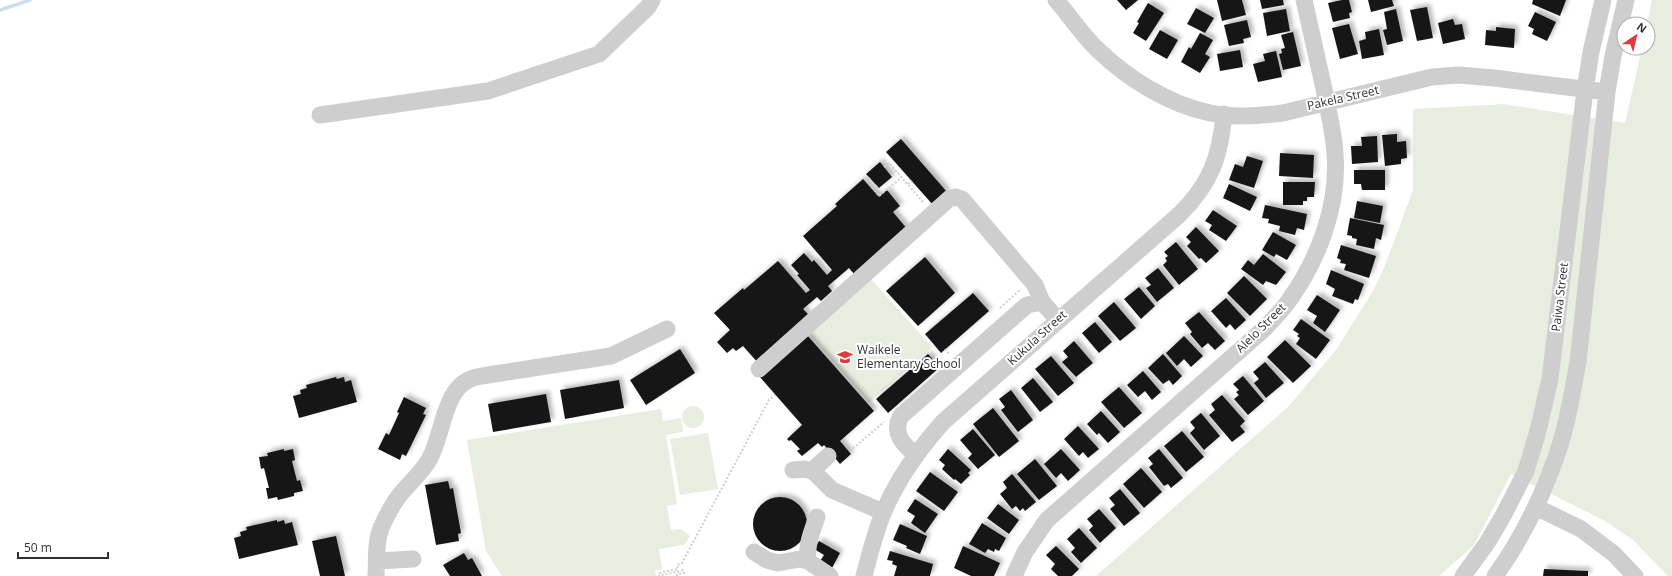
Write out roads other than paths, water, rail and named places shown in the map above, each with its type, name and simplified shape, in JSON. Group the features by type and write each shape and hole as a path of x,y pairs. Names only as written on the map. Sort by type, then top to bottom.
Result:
{"street":[{"path":"320,115 488,91 599,54 648,7 652,0"},
{"name":"Pakela Street","path":"1056,0 1096,49 1128,75 1149,89 1180,104 1210,113 1264,115 1283,113 1432,77 1459,75 1607,92"},
{"name":"Alelo Street","path":"1014,576 1024,552 1048,520 1264,329 1289,300 1302,281 1315,257 1331,210 1334,186 1335,155 1331,119 1304,0"},
{"name":"Paiwa Street","path":"1463,576 1487,543 1503,516 1526,471 1538,430 1550,379 1585,90 1591,52 1604,0"},
{"name":"Paiwa Street","path":"1495,576 1519,539 1536,506 1562,441 1578,362 1607,92 1613,56 1626,0"},
{"name":"Kukula Street","path":"864,576 872,543 883,512 896,486 916,455 943,422 1180,214 1194,200 1209,177 1215,164 1222,135 1224,114"},
{"path":"759,369 950,198 956,197 962,199 1034,286 1042,302 1058,320"},
{"path":"916,455 898,435 898,422 901,416 1027,305 1042,302"},
{"path":"414,559 376,569 377,542 381,529 392,506 421,472 430,458 452,398 458,388 473,377 611,356 667,329"},
{"path":"814,472 816,466 828,456"},
{"path":"793,470 805,469 814,472 832,490 883,512"},
{"path":"1526,471 1536,506"},
{"path":"1503,516 1536,506 1581,529 1614,554 1635,576"},
{"path":"808,561 807,552 809,539 817,517"},
{"path":"754,552 767,560 778,563 800,559 808,561 830,576"}],"waterway":[{"path":"0,10 30,0"}],"place":[{"name":"Waikele Elementary School","path":"845,357"}]}
